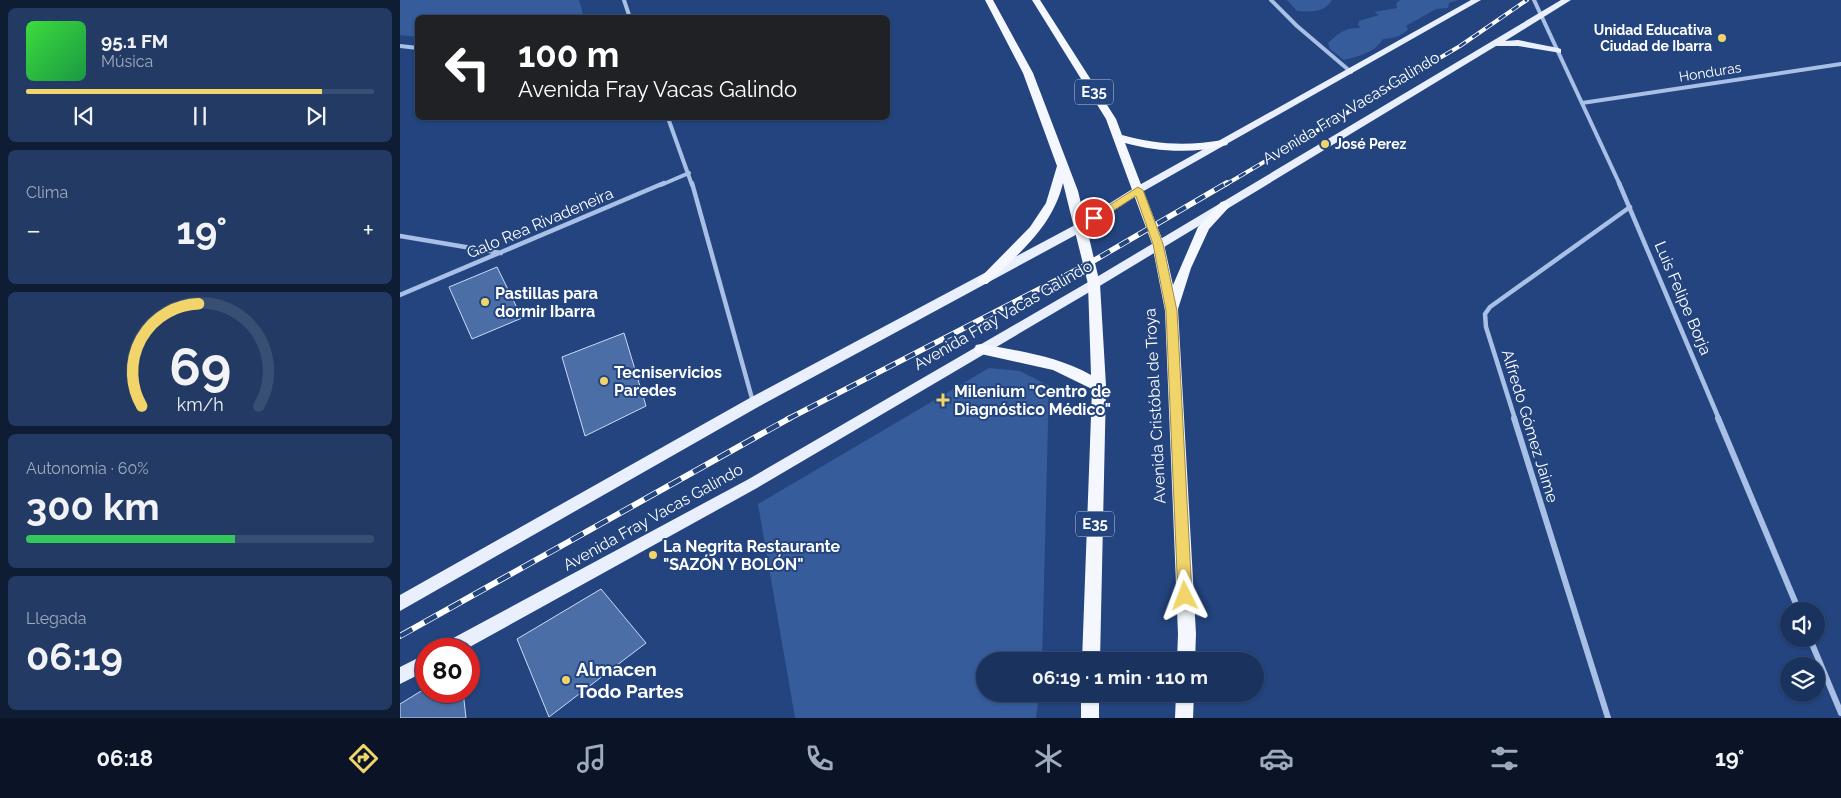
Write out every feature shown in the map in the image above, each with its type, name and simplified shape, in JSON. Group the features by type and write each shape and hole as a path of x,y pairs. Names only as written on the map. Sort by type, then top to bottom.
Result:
{"highway":[{"name":"E35","path":"989,0 1028,73 1072,191 1079,228 1094,284 1099,386 1091,652"},
{"name":"Avenida Cristóbal de Troya","path":"1036,0 1111,119 1158,244 1172,311 1187,624 1186,652"},
{"path":"1118,136 1140,144 1167,147 1207,146 1223,143"},
{"path":"983,281 1034,230 1052,204 1062,166"},
{"path":"1172,311 1185,268 1204,227 1225,205"},
{"path":"981,349 1037,358 1080,374 1099,386"},
{"path":"1090,702 1090,718"},
{"path":"1184,718 1185,702"}],"main road":[{"name":"Avenida Fray Vacas Galindo","path":"400,603 753,403 1079,228 1138,190 1477,0"},
{"name":"Avenida Fray Vacas Galindo","path":"470,638 752,484 1094,284 1567,0"},
{"path":"1494,44 1518,43 1558,51"},
{"path":"400,676 415,668"}],"street":[{"path":"624,0 629,15"},
{"path":"1271,0 1297,26 1351,72"},
{"name":"Luis Felipe Borja","path":"1534,0 1630,207 1795,602"},
{"path":"400,46 415,48"},
{"name":"Honduras","path":"1582,103 1841,64"},
{"path":"669,120 689,173 753,403"},
{"name":"Galo Rea Rivadeneira","path":"400,295 689,173"},
{"name":"Alfredo Gómez Jaime","path":"1608,718 1486,327 1485,314 1490,306 1630,207"},
{"path":"400,236 502,253"},
{"path":"1813,647 1841,713"}],"shaded area":[{"path":"400,0 579,0 583,15 415,15 415,37 400,35"},
{"path":"1287,0 1332,0 1325,7 1317,11 1307,12 1297,11"},
{"path":"1400,0 1458,0 1449,3 1448,8 1436,9 1406,26 1408,29 1400,35 1383,39 1371,51 1361,55 1344,60 1330,49 1328,43 1339,34 1346,30 1361,28 1358,25 1359,21 1379,15 1374,12 1397,8 1396,4"},
{"path":"989,368 1020,371 1049,386 1042,652 976,652 976,702 1038,702 1036,718 795,718 758,504"}],"building":[{"name":"Pastillas para dormir Ibarra","path":"497,267 522,318 472,339 449,287"},
{"name":"Tecniservicios Paredes","path":"624,333 646,406 585,436 562,357"},
{"name":"Almacen Todo Partes","path":"601,589 646,643 549,717 517,639"},
{"path":"415,695 415,703 464,703 466,718 400,718 400,704"}],"railway":[{"path":"1225,185 1460,46 1527,0"},
{"path":"788,419 1088,264 1227,183"},
{"path":"400,636 790,418"}],"place":[{"name":"Unidad Educativa Ciudad de Ibarra","path":"1722,38"},
{"name":"José Perez","path":"1325,144"},
{"name":"Pastillas para dormir Ibarra","path":"485,302"},
{"name":"Tecniservicios Paredes","path":"604,381"},
{"name":"Milenium \"Centro de Diagnóstico Médico\"","path":"943,400"},
{"name":"La Negrita Restaurante \"SAZÓN Y BOLÓN\"","path":"653,555"},
{"name":"Almacen Todo Partes","path":"566,680"}],"route":[{"path":"1094,218 1138,190 1158,244 1172,311 1185,596"}]}
